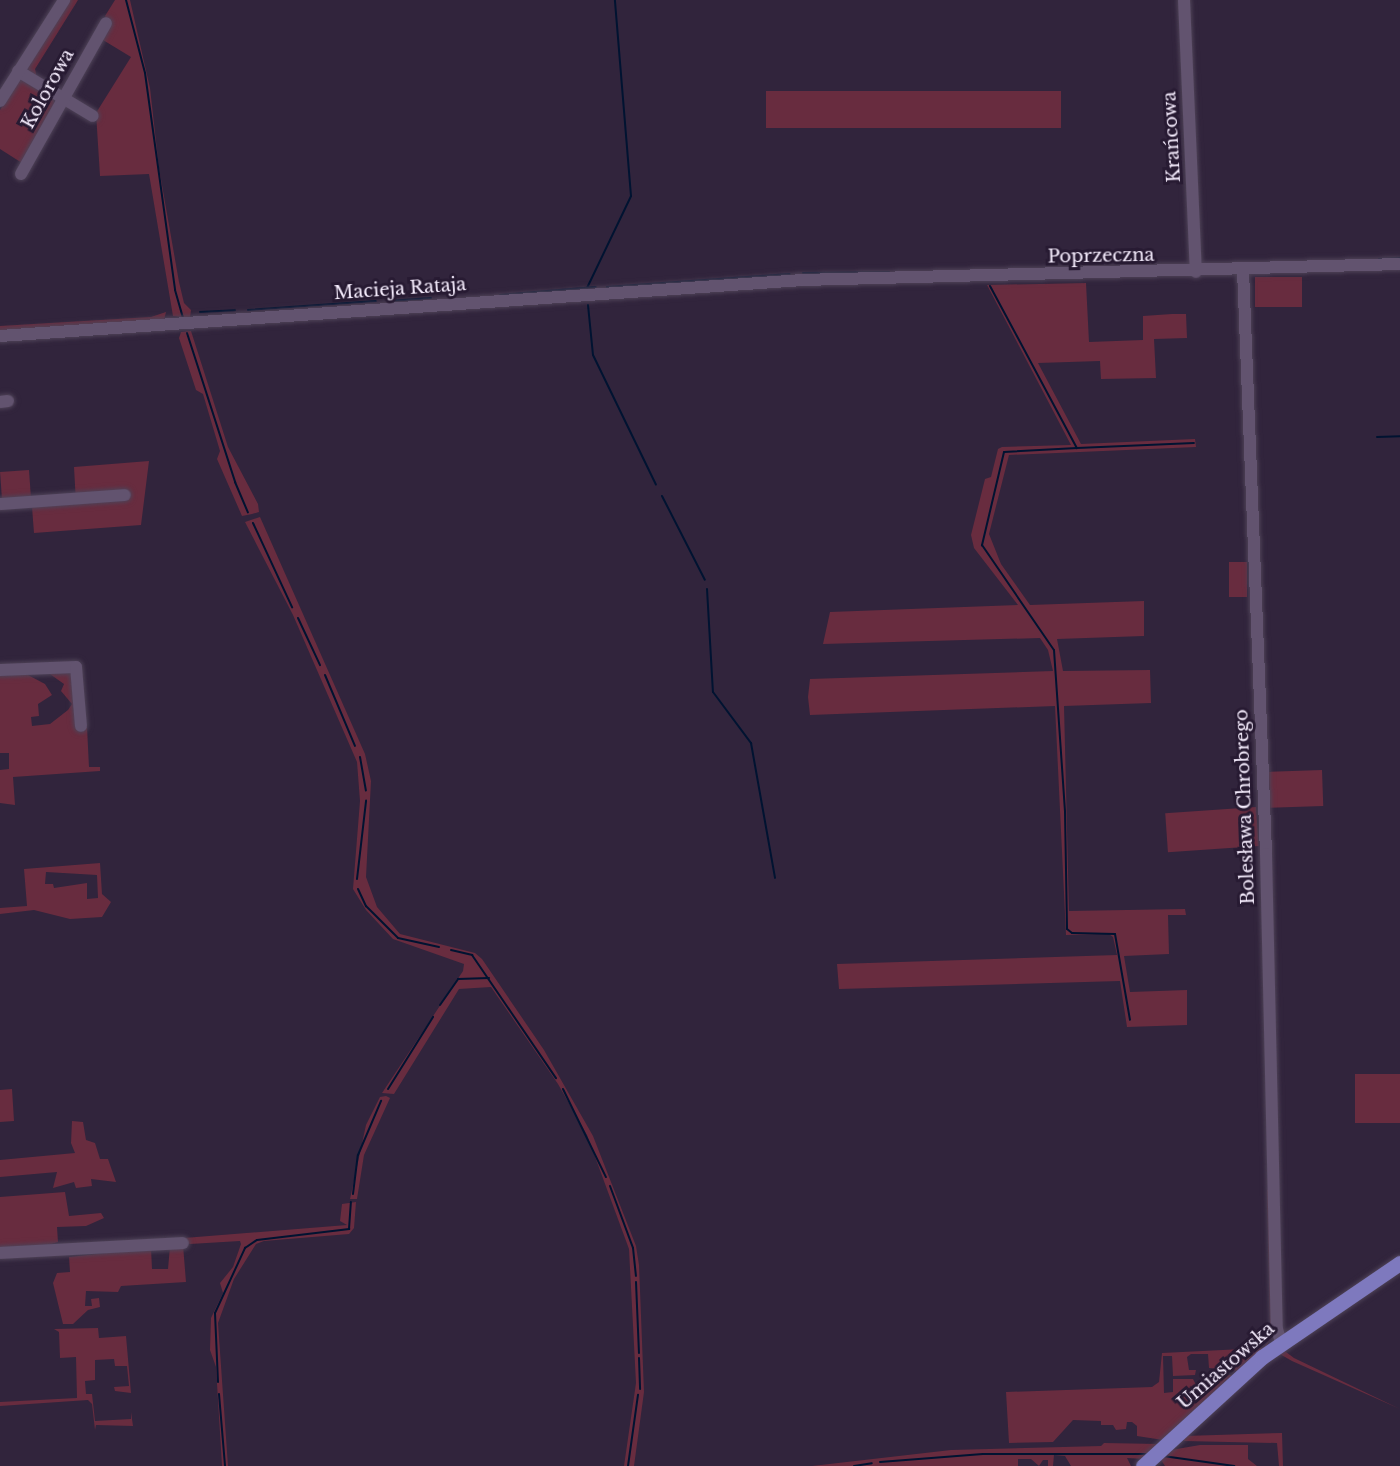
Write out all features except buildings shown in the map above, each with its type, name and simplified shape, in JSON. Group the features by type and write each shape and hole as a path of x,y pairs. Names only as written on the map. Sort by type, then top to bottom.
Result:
{"main road":[{"name":"Umiastowska","path":"1152,1463 1281,1342 1400,1263"}],"street":[{"path":"0,101 64,0"},
{"name":"Krańcowa","path":"1184,0 1196,272"},
{"name":"Kolorowa","path":"21,174 106,23"},
{"path":"18,71 93,116"},
{"name":"Poprzeczna","path":"802,280 1196,272 1400,264"},
{"name":"Bolesława Chrobrego","path":"1243,270 1266,854 1277,1329 1281,1342"},
{"name":"Macieja Rataja","path":"0,336 802,280"},
{"path":"0,504 125,495"},
{"path":"0,670 76,667 81,726"},
{"path":"0,1253 183,1243"}],"shaded area":[{"path":"68,0 78,0 35,69 37,78 28,72 27,65"},
{"path":"115,0 130,0 150,88 159,168 179,282 184,303 191,310 190,318 173,316 149,174 100,176 96,113 131,57 103,40 109,24 105,16"},
{"path":"22,80 54,100 55,107 22,163 0,149 0,110 17,81"},
{"path":"766,91 1061,91 1061,128 766,128"},
{"path":"1255,277 1302,277 1302,307 1255,307"},
{"path":"1086,283 1089,342 1143,340 1143,316 1172,314 1186,314 1187,338 1154,339 1156,378 1101,379 1100,361 1038,363 1081,444 1195,439 1196,447 1009,455 989,534 1001,564 1030,605 1144,601 1144,636 1057,639 1063,671 1150,670 1151,703 1064,706 1069,911 1185,909 1186,915 1168,915 1169,954 1124,956 1130,992 1187,990 1187,1025 1127,1027 1120,981 839,989 837,964 1117,955 1113,937 1109,934 1066,935 1055,706 810,715 808,697 810,679 1053,671 1048,650 1040,638 823,644 830,612 1018,605 974,548 971,535 985,479 991,477 998,449 1002,447 1071,445 987,285"},
{"path":"166,312 164,320 0,331 0,326 151,317"},
{"path":"191,331 228,447 258,504 259,512 242,516 217,459 220,451 203,394 196,390 179,338 181,332"},
{"path":"149,461 141,525 34,533 32,507 76,503 74,467"},
{"path":"29,470 31,498 2,500 0,472"},
{"path":"260,517 365,754 371,781 366,877 377,907 400,934 475,953 482,959 544,1050 593,1136 636,1246 639,1265 644,1392 634,1466 624,1466 636,1383 629,1249 587,1135 558,1084 491,987 459,989 394,1094 382,1093 463,971 464,964 393,939 366,910 353,889 360,801 357,762 293,615 245,522"},
{"path":"1229,562 1247,562 1247,597 1229,597"},
{"path":"72,670 81,726 87,727 89,767 100,767 100,771 13,777 15,805 0,803 0,770 9,769 9,753 0,753 0,673 28,675 45,684 52,695 38,704 39,716 31,717 32,726 50,724 68,710 72,704 61,691 64,684 47,672"},
{"path":"1322,770 1323,806 1270,808 1269,772"},
{"path":"1256,807 1259,846 1168,852 1165,813"},
{"path":"100,863 102,894 111,902 102,917 70,919 34,910 0,914 0,908 27,906 24,869","holes":["46,872 97,875 98,898 87,899 87,883 54,888 53,884 45,884"]},
{"path":"1355,1074 1400,1074 1400,1123 1355,1123"},
{"path":"12,1089 14,1121 0,1122 0,1090"},
{"path":"380,1097 390,1098 364,1155 357,1199 350,1199 366,1125"},
{"path":"72,1121 83,1122 86,1140 95,1143 100,1159 108,1159 116,1182 91,1179 92,1186 76,1188 74,1182 53,1188 57,1172 0,1177 0,1160 75,1153 71,1143"},
{"path":"1267,1190 1269,1190 1273,1334 1269,1341 1270,1323"},
{"path":"65,1192 69,1216 101,1213 104,1218 86,1226 57,1227 58,1242 48,1245 0,1248 0,1197"},
{"path":"356,1202 354,1228 349,1234 264,1241 256,1244 234,1279 218,1323 228,1466 222,1466 216,1367 210,1350 211,1318 223,1293 220,1283 233,1267 241,1244 240,1241 190,1244 183,1241 184,1238 347,1225 340,1221 342,1204"},
{"path":"183,1245 186,1282 121,1286 118,1292 86,1291 85,1306 92,1306 91,1299 99,1298 100,1307 88,1310 73,1324 63,1324 53,1283 57,1273 70,1272 69,1257 151,1248 152,1269 168,1269 170,1246"},
{"path":"98,1328 99,1338 126,1336 131,1393 115,1391 114,1387 129,1386 127,1366 115,1366 114,1359 95,1360 95,1380 85,1381 86,1394 92,1394 95,1421 131,1419 131,1412 133,1426 96,1425 95,1430 92,1404 88,1400 0,1406 0,1402 77,1398 76,1357 60,1358 59,1332 54,1329"},
{"path":"1269,1341 1265,1348 1240,1371 1209,1368 1208,1354 1191,1354 1187,1357 1189,1370 1196,1370 1195,1375 1173,1376 1172,1356 1163,1356 1164,1393 1173,1392 1173,1379 1193,1379 1197,1387 1204,1386 1204,1376 1232,1375 1163,1440 1137,1436 1137,1426 1132,1422 1127,1422 1126,1429 1116,1430 1113,1425 1101,1425 1101,1421 1073,1420 1053,1442 1009,1443 1006,1392 1152,1387 1159,1382 1162,1353 1263,1348"},
{"path":"1282,1349 1294,1358 1400,1409 1292,1361 1278,1353"},
{"path":"1282,1433 1283,1466 1279,1466 1277,1443 1184,1441 1184,1436"},
{"path":"1104,1443 1159,1444 1145,1459 1127,1458 1131,1466 1071,1466 1065,1456 1054,1455 1053,1466 1048,1466 1048,1460 1043,1460 1039,1466 1031,1459 1018,1459 1018,1466 812,1466 951,1450 1101,1446"},
{"path":"1200,1445 1248,1445 1248,1459 1257,1466 1165,1466 1161,1460 1165,1451"}],"waterway":[{"path":"126,0 145,73 175,290 183,318"},
{"path":"587,288 631,196 615,0"},
{"path":"1379,259 1400,258"},
{"path":"803,273 889,272"},
{"path":"607,287 790,274"},
{"path":"990,286 1077,448 1004,452 982,545 1054,650 1065,812 1067,929 1072,933 1115,934 1130,1020"},
{"path":"500,295 596,287"},
{"path":"389,301 431,298"},
{"path":"248,310 376,301"},
{"path":"588,305 593,355 656,485"},
{"path":"200,312 235,310"},
{"path":"187,333 235,482 248,512"},
{"path":"1377,437 1400,436"},
{"path":"1077,448 1194,443"},
{"path":"662,496 705,580"},
{"path":"253,523 292,607"},
{"path":"707,589 713,692 751,743 775,878"},
{"path":"298,618 320,665"},
{"path":"325,675 355,746"},
{"path":"360,757 366,790"},
{"path":"357,879 366,801"},
{"path":"358,889 366,906 398,938 439,947"},
{"path":"451,950 472,955 556,1078"},
{"path":"440,1005 458,979 489,978"},
{"path":"388,1089 433,1017"},
{"path":"563,1089 606,1177"},
{"path":"353,1194 358,1155 381,1101"},
{"path":"610,1186 633,1248 636,1276"},
{"path":"218,1382 215,1313 245,1248 257,1240 349,1229 351,1202"},
{"path":"636,1282 639,1353"},
{"path":"639,1358 640,1389"},
{"path":"219,1394 225,1466"},
{"path":"628,1466 638,1395"},
{"path":"880,1462 983,1454 1146,1454"},
{"path":"1163,1456 1234,1466"},
{"path":"854,1466 872,1463"}]}
